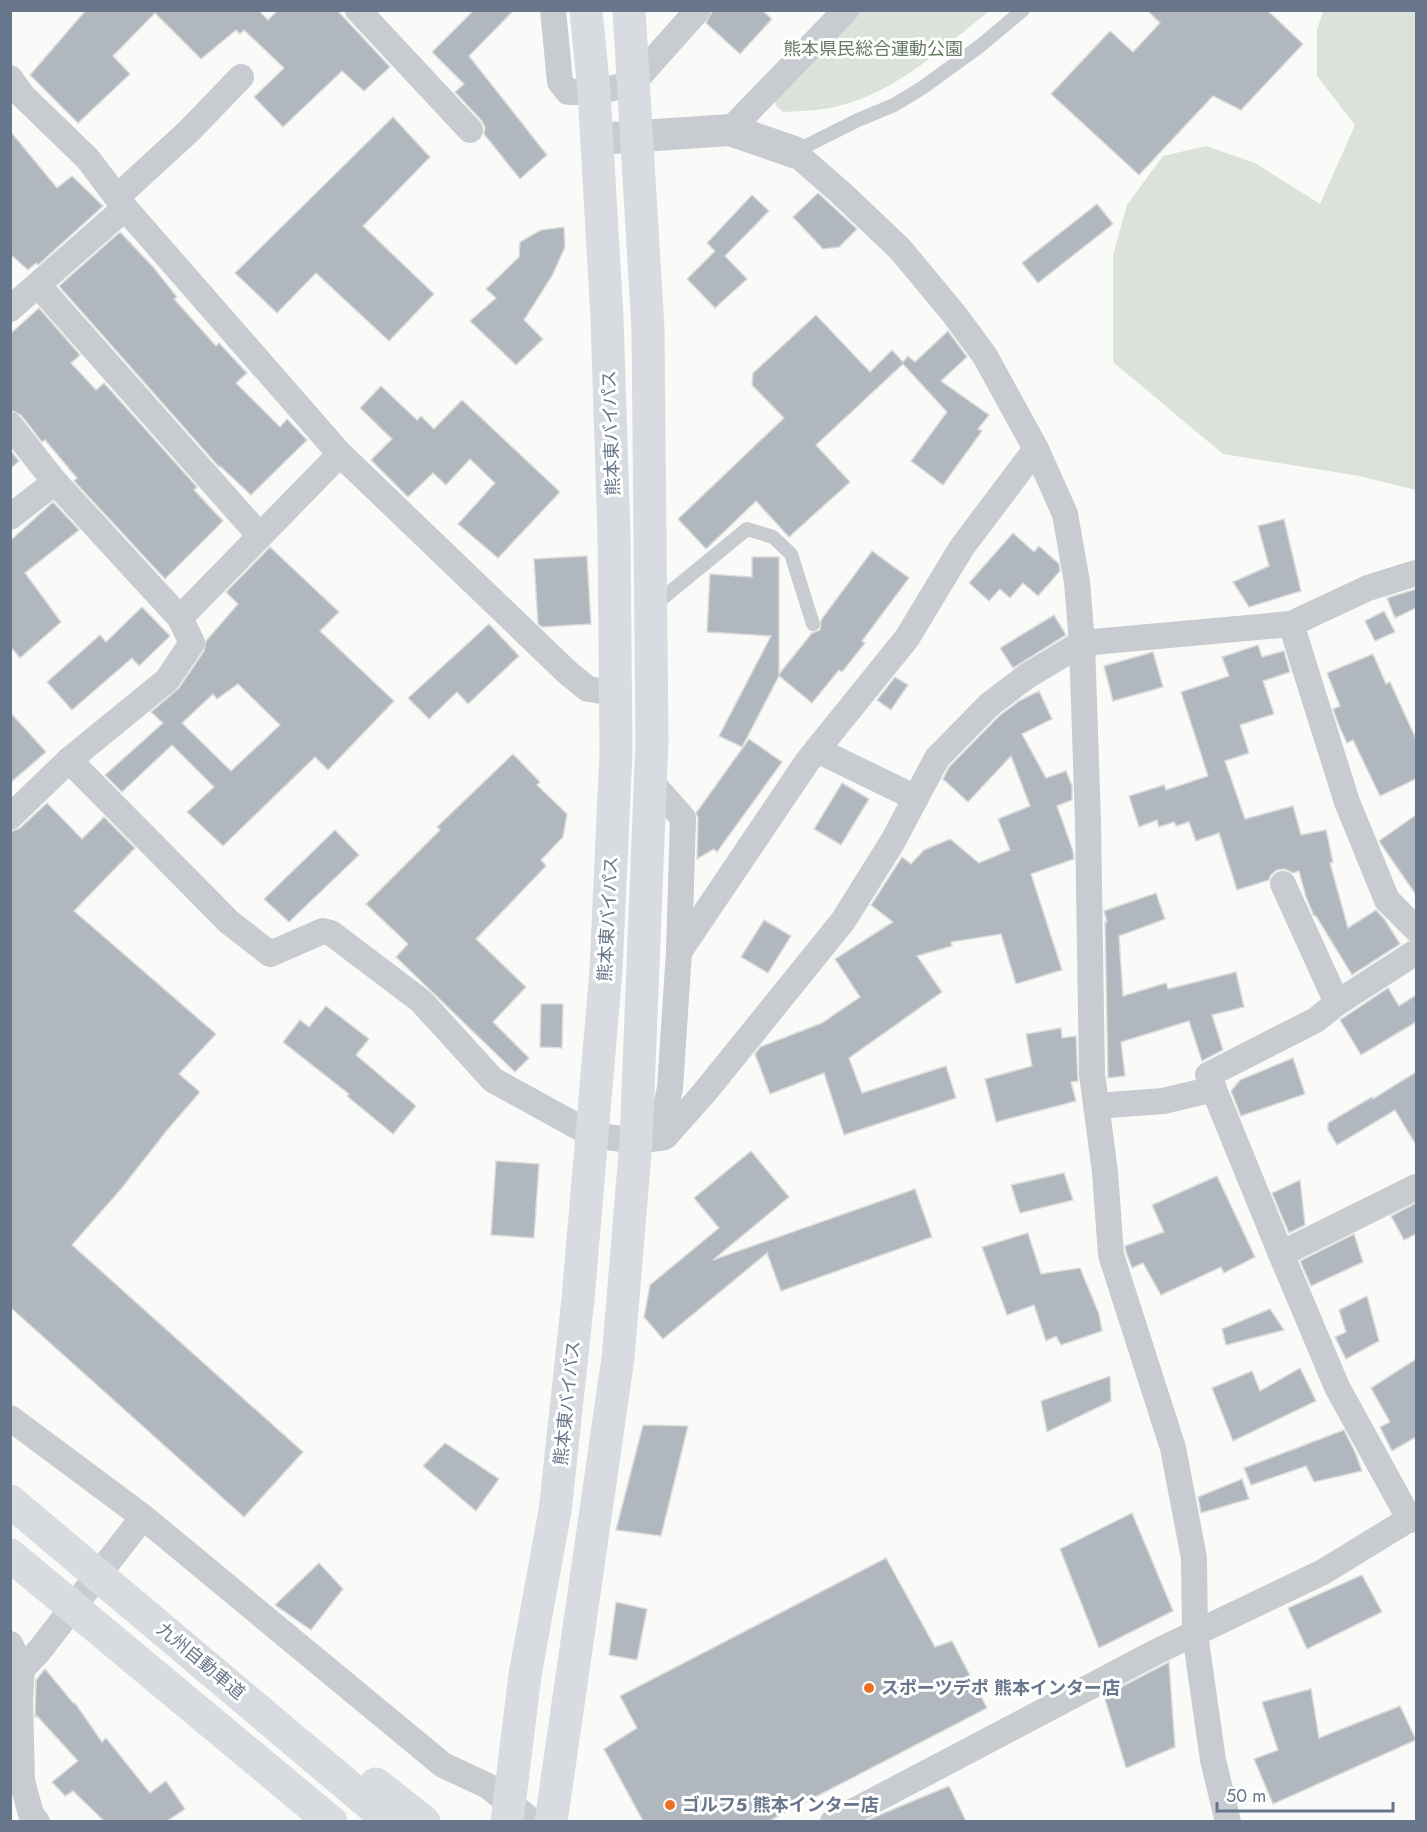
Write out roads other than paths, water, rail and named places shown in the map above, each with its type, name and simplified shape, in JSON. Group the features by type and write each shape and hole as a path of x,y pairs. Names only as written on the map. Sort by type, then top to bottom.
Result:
{"highway":[{"name":"熊本東バイパス","path":"516,1816 525,1675 555,1511 578,1299 606,970 616,752 614,536 607,318 594,93 586,10"},
{"name":"熊本東バイパス","path":"551,1821 648,1139 652,740 648,329 629,10"},
{"name":"九州自動車道","path":"10,1501 391,1821"},
{"path":"42,1526 424,1821"},
{"path":"10,1555 331,1821"}],"street":[{"path":"358,10 470,130"},
{"path":"553,10 560,82 568,92 594,93 633,84 698,10"},
{"path":"730,130 846,10"},
{"path":"10,309 38,285 121,202 241,77"},
{"path":"15,94 88,159 121,202 340,454 568,673 588,689 616,693"},
{"path":"597,139 730,130 794,152 841,192 900,249 986,356 1036,449 1065,514 1077,582 1082,643 1092,1074 1105,1172 1111,1255 1173,1448 1194,1558 1195,1634 1213,1760 1228,1821"},
{"path":"38,285 260,536"},
{"path":"10,425 55,482 180,618 192,643 167,680 69,760 10,817"},
{"path":"679,952 817,750 907,638 963,547 1036,449"},
{"path":"180,618 340,454"},
{"path":"10,517 55,482"},
{"path":"69,760 229,922 270,954 323,931 330,933 421,1001 493,1080 592,1136 648,1139 665,1137 704,1093 843,921 893,841 937,758 989,705 1027,676 1082,643 1291,624 1368,588 1416,573"},
{"path":"1291,624 1347,802 1387,900 1416,930"},
{"path":"817,750 916,798"},
{"path":"648,1139 670,1088 679,952 683,818 651,782"},
{"path":"1283,884 1337,1003"},
{"path":"833,1821 1156,1652 1323,1572 1413,1517 1337,1387 1208,1075 1316,1020 1337,1003 1416,952"},
{"path":"1096,1106 1163,1101 1214,1089"},
{"path":"1281,1254 1416,1187"},
{"path":"10,1418 143,1517 443,1765 488,1786 516,1816"},
{"path":"36,1821 16,1785 20,1700 30,1660 143,1517"},
{"path":"10,1644 30,1660"}],"lane":[{"path":"794,152 894,105 922,88 980,46 1023,10"},
{"path":"651,608 747,529 773,537 791,554 813,624"}],"place":[{"name":"スポーツデポ 熊本インター店","path":"869,1688"},
{"name":"ゴルフ５ 熊本インター店","path":"670,1805"}],"park label":[{"name":"熊本県民総合運動公園","path":"873,49"}]}
